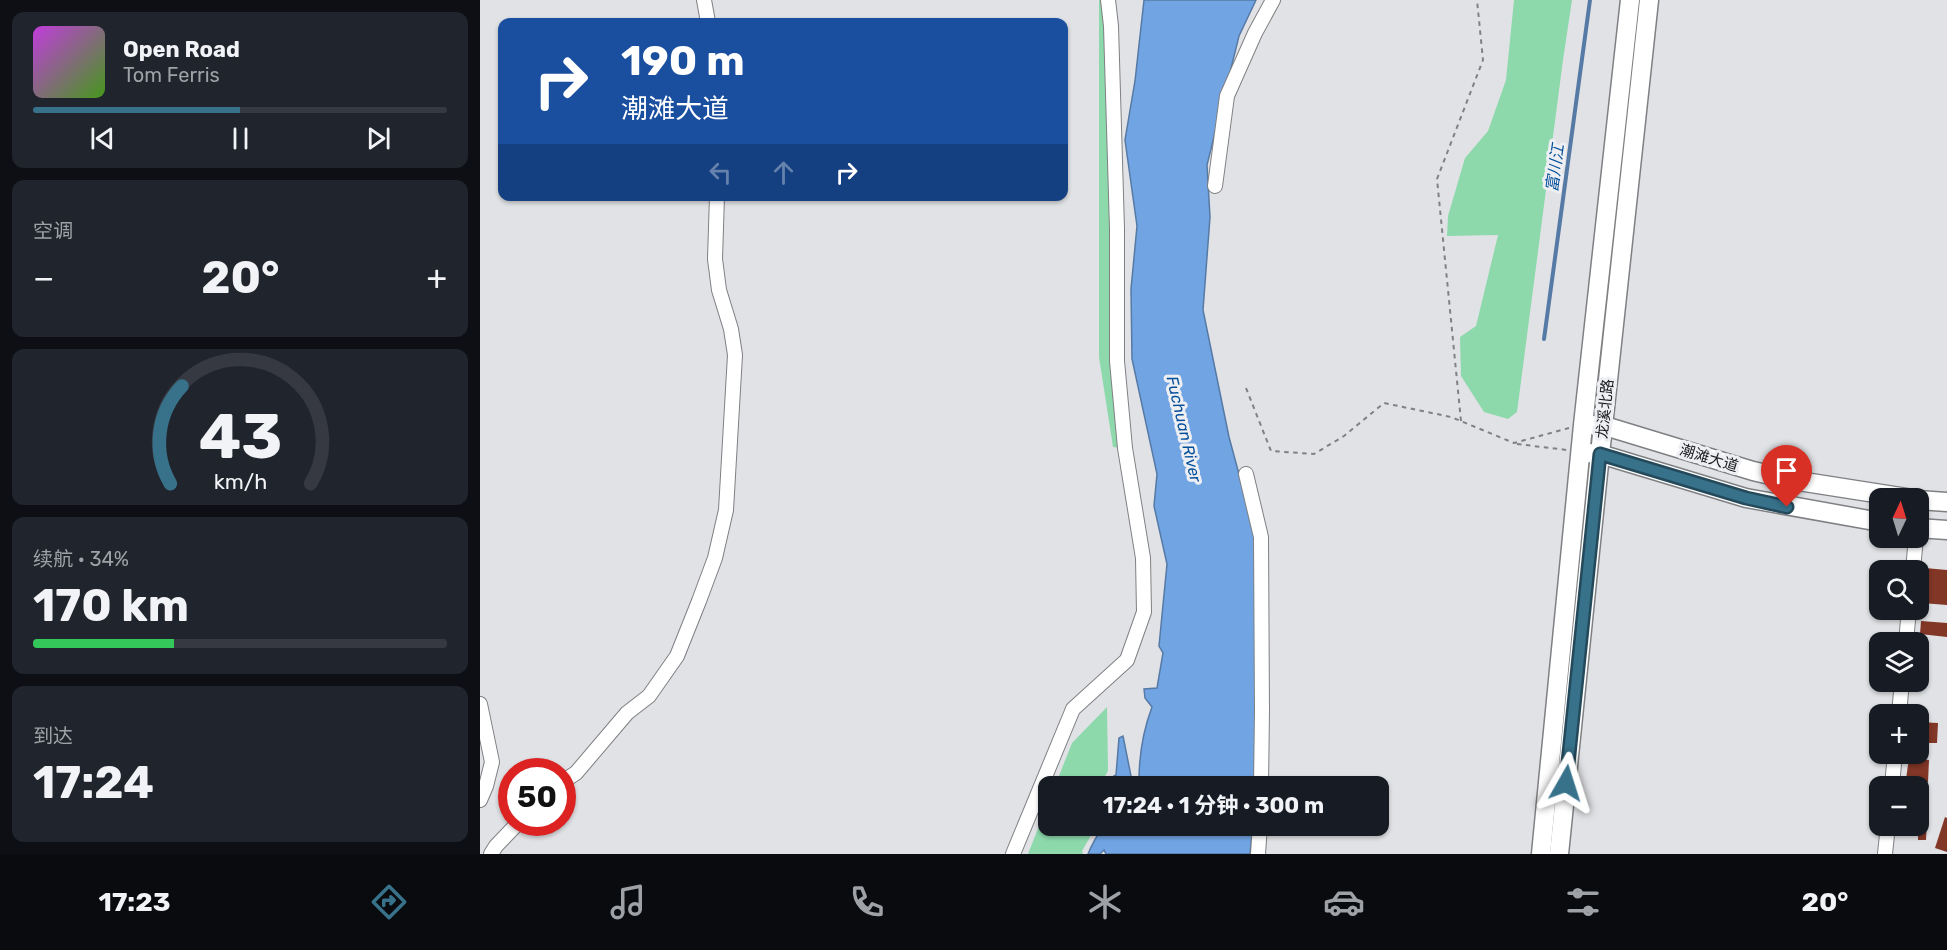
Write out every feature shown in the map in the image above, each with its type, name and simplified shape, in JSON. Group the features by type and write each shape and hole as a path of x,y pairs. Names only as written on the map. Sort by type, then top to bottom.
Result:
{"main road":[{"name":"龙溪北路","path":"1541,854 1583,424 1630,0"},
{"name":"龙溪北路","path":"1559,854 1649,0"},
{"name":"潮滩大道","path":"1583,424 1603,426 1753,471 1869,491"},
{"name":"潮滩大道","path":"1581,452 1600,454 1746,498 1869,520"},
{"path":"1929,501 1947,502"},
{"path":"1929,529 1947,530"}],"street":[{"path":"704,0 707,18"},
{"path":"1013,854 1073,709 1127,660 1144,612 1143,558 1125,448 1117,361 1117,229 1111,26 1108,0"},
{"path":"1215,186 1227,96 1255,33 1273,0"},
{"path":"576,773 627,713 649,696 677,656 715,558 726,510 735,355 731,329 719,290 715,259 717,201"},
{"path":"1246,474 1261,537 1261,776"},
{"path":"480,704 486,764 486,786 480,800"},
{"path":"491,854 506,836"},
{"path":"1258,854 1259,836"},
{"path":"1885,854 1887,836"}],"path":[{"path":"1461,421 1437,179 1483,60 1477,0"},
{"path":"1246,388 1271,451 1314,454 1344,436 1383,403 1451,417 1514,443 1581,452"},
{"path":"1514,443 1583,424"}],"green space":[{"path":"1099,0 1106,0 1121,448 1113,447 1099,357"},
{"path":"1514,0 1572,0 1517,412 1508,419 1484,412 1461,376 1460,337 1476,326 1498,235 1447,236 1448,216 1465,158 1488,131 1506,80"},
{"path":"1107,707 1108,771 1105,776 1059,776 1072,743"},
{"path":"1038,828 1038,836 1091,836 1082,851 1083,854 1028,854"}],"water":[{"name":"Fuchuan River","path":"1144,0 1256,0 1239,36 1207,165 1210,217 1203,310 1229,437 1257,541 1257,776 1139,776 1142,743 1152,707 1145,698 1144,689 1157,688 1163,653 1159,646 1167,564 1154,506 1157,474 1132,359 1131,289 1137,226 1125,140 1135,81"},
{"path":"1123,736 1131,776 1114,776 1116,775 1119,738"},
{"path":"1097,836 1252,836 1250,854 1106,854 1104,850 1100,854 1088,854"}],"building":[{"path":"1929,568 1947,570 1947,605 1929,604"},
{"path":"1921,621 1947,623 1947,637 1920,632"},
{"path":"1929,723 1938,723 1937,743 1929,743"},
{"path":"1908,764 1929,764 1928,776 1907,776"},
{"path":"1945,817 1947,818 1947,852 1935,848"},
{"path":"1918,836 1926,836 1926,840 1918,840"}],"waterway":[{"name":"富川江","path":"1544,339 1590,0"}],"route":[{"path":"1566,783 1600,454 1746,498 1787,507"}]}
